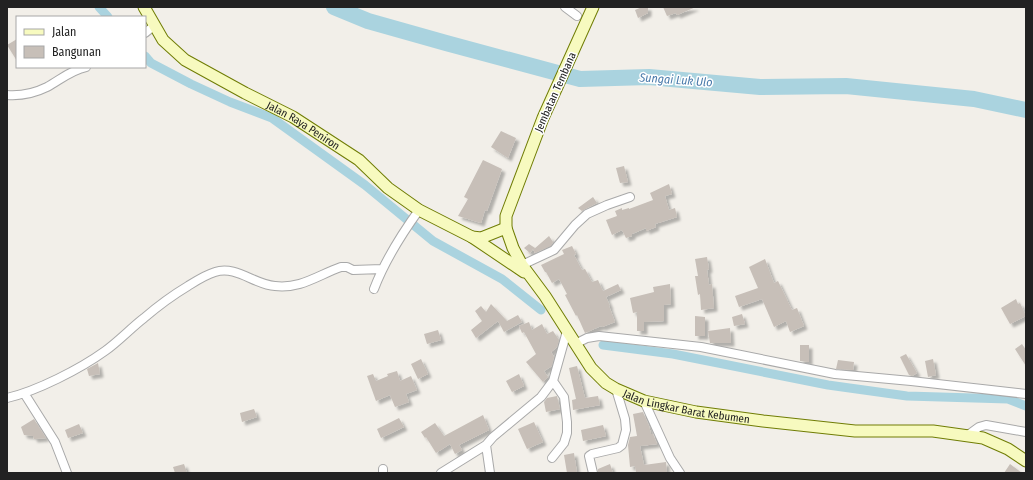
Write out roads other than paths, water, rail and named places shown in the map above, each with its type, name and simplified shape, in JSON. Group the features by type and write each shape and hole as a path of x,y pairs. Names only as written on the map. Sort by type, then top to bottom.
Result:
{"main road":[{"name":"Jalan Raya Peniron","path":"144,7 162,40 185,60 293,117 359,160 388,188 419,210 472,237 531,276"},
{"name":"Jembatan Tembana","path":"528,155 554,90 593,7"},
{"name":"Jalan Lingkar Barat Kebumen","path":"528,155 506,216 506,228 513,248 522,265 552,307 591,368 606,383 644,401 696,412 848,430 933,431 968,435 982,438 1008,449 1026,461"},
{"path":"472,237 481,238 506,228"}],"street":[{"path":"566,7 578,16"},
{"path":"146,32 155,25"},
{"path":"7,95 34,93 71,72 83,68"},
{"path":"522,265 554,250 587,214 630,197"},
{"path":"374,289 382,269 402,233 419,210"},
{"path":"7,398 24,394 76,369 105,351 144,317 173,295 197,280 215,272 224,270 233,271 264,284 284,287 300,284 341,267 347,267 353,270 382,269"},
{"path":"442,473 486,445 493,437 541,397 553,381 567,331"},
{"path":"575,344 587,338 599,336 701,347 835,374 1026,394"},
{"path":"552,458 564,443 567,422 564,397 553,381"},
{"path":"593,473 589,456 618,448 622,445 626,430 625,419 616,389"},
{"path":"24,394 55,442 67,473"},
{"path":"644,401 670,458 680,473"},
{"path":"968,435 979,427 986,425 1026,432"},
{"path":"486,445 490,473"}],"waterway":[{"path":"99,7 107,16"},
{"name":"Sungai Luk Ulo","path":"334,7 368,21 580,79 649,77 760,87 846,86 974,99 1026,110"},
{"path":"146,57 151,63 191,84 230,102 272,118 365,185 433,241 502,279 541,310"},
{"path":"603,345 673,354 828,385 907,396 1008,399 1026,406"}]}
